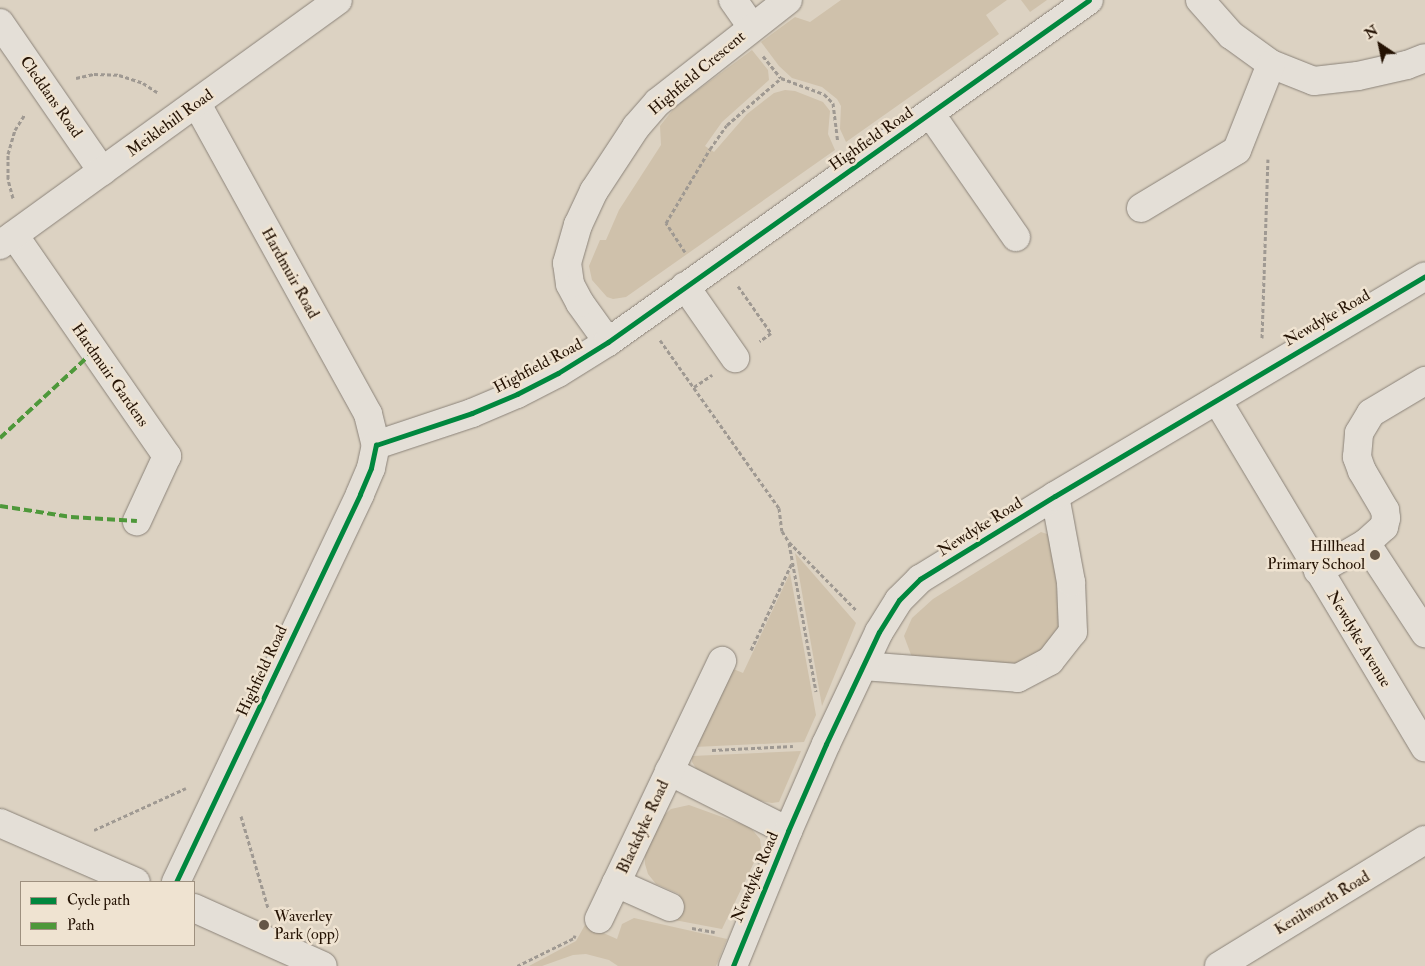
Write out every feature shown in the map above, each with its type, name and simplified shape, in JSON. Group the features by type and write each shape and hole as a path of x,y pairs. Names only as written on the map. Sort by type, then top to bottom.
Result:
{"street":[{"name":"Meiklehill Road","path":"7,240 338,0"},
{"path":"733,0 748,29"},
{"name":"Highfield Crescent","path":"608,342 580,303 570,284 567,263 578,226 594,191 614,158 647,114 681,81 788,0"},
{"name":"Highfield Road","path":"176,881 372,468 376,445 472,413 517,394 558,373 608,342 1089,0"},
{"path":"1200,0 1232,35 1271,64 1314,81 1358,76 1407,65 1425,58"},
{"name":"Cleddans Road","path":"0,24 102,171"},
{"path":"1141,208 1237,150 1271,64"},
{"name":"Hardmuir Road","path":"197,104 368,414 376,445"},
{"path":"930,113 1016,237"},
{"name":"Hardmuir Gardens","path":"7,240 167,456 137,520"},
{"name":"Newdyke Road","path":"733,966 826,744 879,632 899,600 920,579 1262,371 1425,276"},
{"path":"693,281 735,358"},
{"path":"1318,571 1366,543 1380,531 1386,518 1384,510 1362,471 1357,457 1359,433 1371,413 1425,381"},
{"name":"Newdyke Avenue","path":"1217,400 1425,748"},
{"path":"863,666 1018,678 1050,661 1073,632 1071,582 1055,496"},
{"path":"1366,543 1425,634"},
{"name":"Blackdyke Road","path":"599,919 722,661"},
{"name":"Blackdyke Road","path":"673,762 788,831"},
{"path":"0,823 134,881"},
{"name":"Kenilworth Road","path":"1219,966 1425,840"},
{"name":"Blackdyke Road","path":"616,884 670,907"},
{"path":"195,908 323,966"}],"path":[{"path":"748,29 781,78 824,94 833,103 836,110 835,136 855,166"},
{"path":"693,281 666,223 727,125 781,78"},
{"path":"1262,371 1268,153"},
{"path":"644,316 779,508 782,531 789,542 879,632"},
{"path":"789,542 817,696"},
{"path":"722,661 742,670 793,562"},
{"path":"673,762 826,744"}],"shaded area":[{"path":"841,0 1007,0 986,15 999,34 846,142 840,129 841,106 837,99 822,87 792,78 779,66 761,42 795,17 810,22"},
{"path":"1021,0 1047,0 1030,12"},
{"path":"752,50 768,70 769,80 722,122 705,146 714,152 747,114 774,93 785,90 795,91 823,102 830,111 828,134 835,150 626,297 613,299 607,297 592,280 589,266 600,240 606,240 619,210 661,145 660,126 675,107"},
{"path":"1041,532 1053,536 1060,638 1027,666 913,660 904,636 912,618 933,599"},
{"path":"795,553 856,623 822,706"},
{"path":"790,573 816,715 804,742 694,747 731,668 743,673"},
{"path":"801,751 779,802 772,803 756,800 699,773 692,762 692,756"},
{"path":"689,805 750,827 760,839 761,848 722,929 669,919 679,894 656,884 648,874 645,864 645,855 662,817 671,809"},
{"path":"634,918 727,939 716,966 618,966 609,960 586,954 573,955 542,966 529,966 576,941 585,925 617,939 622,924"}],"marked path":[{"path":"0,438 94,351"},
{"path":"0,506 71,517 137,521"}],"cycle path":[{"path":"176,881 360,494 371,468 376,445 472,413 517,394 558,373 608,342 1089,0"},
{"path":"733,966 826,744 879,632 899,600 920,579 1055,496 1425,276"}],"place":[{"name":"Hillhead Primary School","path":"1375,555"},
{"name":"Waverley Park (opp)","path":"264,925"}]}
